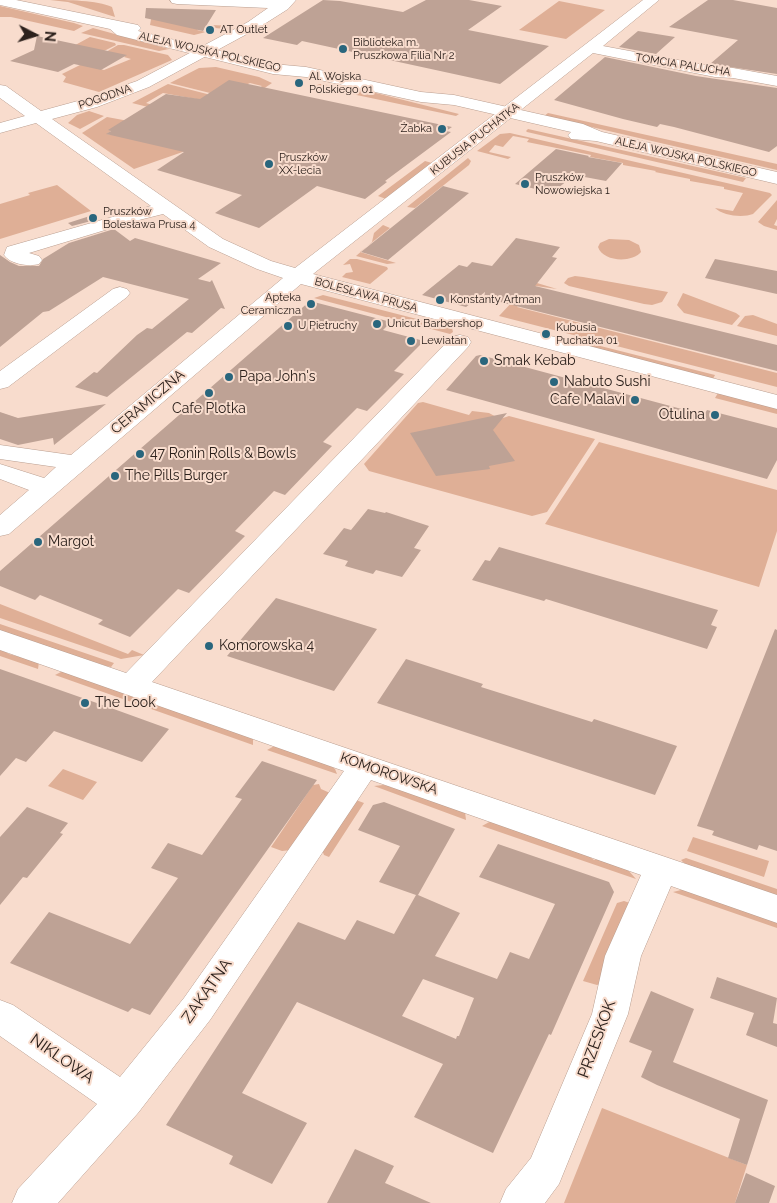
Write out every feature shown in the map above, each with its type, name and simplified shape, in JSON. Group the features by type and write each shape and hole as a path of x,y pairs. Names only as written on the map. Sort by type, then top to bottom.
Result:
{"street":[{"path":"177,0 286,3"},
{"name":"KUBUSIA PUCHATKA","path":"297,277 652,0"},
{"name":"ALEJA WOJSKA POLSKIEGO","path":"0,1 115,26 122,32 210,49 273,68 306,72 421,97 446,106 505,116 570,134 596,136 777,178"},
{"name":"POGODNA","path":"0,128 118,94 158,77 210,49 286,3"},
{"name":"TOMCIA PALUCHA","path":"590,48 715,72 733,73 777,81"},
{"name":"BOLESŁAWA PRUSA","path":"0,90 165,208 229,250 264,265 297,277 777,402"},
{"path":"32,260 14,255 14,251 130,216 165,208"},
{"name":"CERAMICZNA","path":"0,528 297,277"},
{"path":"0,382 120,293"},
{"path":"132,684 460,342"},
{"path":"0,452 77,463"},
{"path":"0,471 48,488"},
{"name":"KOMOROWSKA","path":"0,640 132,684 777,909"},
{"name":"ZAKĄTNA","path":"32,1203 124,1101 197,1009 364,766"},
{"name":"PRZESKOK","path":"520,1203 545,1170 606,1023 623,956 657,879 658,868"},
{"name":"NIKLOWA","path":"0,1016 124,1101"}],"shaded area":[{"path":"50,0 82,1 106,5 112,7 115,17 68,2"},
{"path":"559,1 605,10 566,39 519,30"},
{"path":"0,6 83,26 74,31 11,17 0,17"},
{"path":"152,14 185,24 236,26 225,29 206,27 197,30 206,32 194,35 150,25"},
{"path":"93,28 169,49 159,51 81,33"},
{"path":"90,37 115,43 116,45 98,54 68,49"},
{"path":"118,45 168,55 172,60 99,92 63,82 66,77 62,74 82,64 104,70 131,59 124,57 126,55 99,56"},
{"path":"216,67 259,77 272,83 247,100 245,98 262,86 250,83 222,96 170,83 199,68"},
{"path":"168,84 207,94 208,97 180,115 196,99 163,93 146,103 160,107 156,109 132,103"},
{"path":"320,84 360,89 459,114 456,116 314,86"},
{"path":"89,111 104,116 80,129 68,123 77,115"},
{"path":"548,113 777,164 777,170 544,116"},
{"path":"107,117 134,122 107,134 194,148 134,169 82,133"},
{"path":"528,129 746,178 743,182 527,132"},
{"path":"510,133 772,195 753,214 733,216 715,208 733,211 743,193 724,189 724,187 690,181 690,179 590,157 591,155 527,142 529,139 513,136 503,147 495,145 489,152 511,157 508,159 477,151 500,134"},
{"path":"468,158 471,161 469,165 415,208 407,207"},
{"path":"425,161 432,163 386,199 378,196"},
{"path":"57,185 91,211 0,239 0,204 30,195 28,193"},
{"path":"777,200 777,219 774,225 777,226 777,230 758,222"},
{"path":"383,225 390,228 367,247 372,242 374,233"},
{"path":"609,239 629,240 639,245 641,252 637,256 625,259 606,256 598,247 600,243"},
{"path":"360,252 396,263 387,264 356,256"},
{"path":"350,259 357,259 387,267 388,269 370,284 342,277 346,273 353,272 350,264 343,265"},
{"path":"575,276 668,292 662,302 652,305 644,304 569,286 564,283 568,278"},
{"path":"537,283 557,289 536,286 517,307 777,373 777,387 499,316 529,284"},
{"path":"683,293 740,316 732,325 684,313 677,305"},
{"path":"323,295 452,328 453,332 450,334 314,298"},
{"path":"753,315 777,324 777,336 737,326 745,316"},
{"path":"557,335 715,375 713,379 555,338"},
{"path":"718,393 777,408 777,414 715,398"},
{"path":"423,402 469,415 472,411 489,413 500,419 509,416 595,439 547,512 532,516 369,471 364,464 418,403"},
{"path":"599,442 777,490 777,531 759,587 545,524"},
{"path":"0,604 128,654 132,650 144,655 121,659 0,618"},
{"path":"0,624 114,663 111,667 106,666 0,631"},
{"path":"0,649 9,654 39,662 38,669 0,656"},
{"path":"63,671 253,738 253,745 55,675"},
{"path":"276,745 330,765 337,774 267,750"},
{"path":"63,769 97,782 83,800 48,786"},
{"path":"319,784 321,789 330,793 291,850 282,851 271,847 313,785"},
{"path":"383,785 398,788 465,812 466,820 374,786"},
{"path":"356,800 364,803 329,857 324,855 322,850"},
{"path":"491,821 594,860 597,859 628,870 636,879 482,826"},
{"path":"693,837 769,861 764,877 687,851"},
{"path":"686,858 777,889 777,897 686,865 681,860"},
{"path":"686,890 777,921 777,928 673,892"},
{"path":"624,901 633,904 605,983 597,985 583,981 617,903"},
{"path":"602,1108 747,1165 735,1203 564,1203"}],"building":[{"path":"323,0 340,1 403,12 426,0 469,0 502,6 468,30 549,46 500,84 302,41 297,45 263,38"},
{"path":"708,0 733,0 777,8 777,74 710,64 738,40 669,27"},
{"path":"146,8 216,10 203,31 145,18"},
{"path":"638,31 675,37 656,54 619,47"},
{"path":"37,36 127,55 101,70 74,64 58,72 10,61 34,50"},
{"path":"605,57 696,76 777,88 777,146 769,152 674,127 660,124 657,127 623,119 554,100"},
{"path":"229,80 452,127 446,131 451,132 385,181 387,182 365,199 317,186 259,228 215,213 242,195 157,170 184,152 106,134 111,131 108,130 166,94 200,99"},
{"path":"556,149 622,163 606,181 574,175 552,193 515,184"},
{"path":"443,186 469,193 388,260 361,252"},
{"path":"93,215 99,219 72,226 68,223"},
{"path":"114,229 130,241 135,238 221,263 198,279 210,282 212,280 225,309 221,308 192,333 187,332 107,397 75,387 94,372 97,373 137,335 147,328 152,329 189,299 103,277 49,311 43,312 0,347 0,255 19,266 39,266 43,259 69,243"},
{"path":"516,238 560,247 552,257 557,258 535,286 777,345 777,371 484,298 485,292 466,307 422,295 459,265 467,267 472,262 492,266"},
{"path":"715,259 777,271 777,294 705,278"},
{"path":"310,301 391,322 383,330 424,341 394,371 404,374 367,411 357,408 323,442 332,446 285,495 274,491 235,531 245,536 189,593 178,589 130,637 98,624 103,620 40,595 35,600 0,586 0,571"},
{"path":"480,355 704,415 707,410 777,428 777,460 767,479 446,390 476,356"},
{"path":"106,404 54,445 53,438 18,445 0,439 0,412 18,418"},
{"path":"507,413 493,430 515,461 489,466 490,469 436,476 410,433"},
{"path":"368,509 386,512 429,526 414,548 421,550 402,577 376,570 373,574 345,566 348,561 323,554 344,528 351,530"},
{"path":"499,547 718,610 711,625 717,627 707,649 546,599 544,601 472,580 485,560 490,561"},
{"path":"276,598 377,629 334,691 227,656"},
{"path":"775,629 777,630 777,851 759,845 757,850 712,835 714,831 697,826"},
{"path":"406,659 483,684 481,687 592,722 594,719 677,746 655,795 377,703"},
{"path":"0,669 169,729 142,762 54,731 26,762 16,758 0,776"},
{"path":"262,761 317,780 150,1015 132,1008 128,1012 10,963 49,912 130,944 178,878 151,868 168,843 202,855 242,799 235,797"},
{"path":"384,802 455,829 418,895 460,913 435,956 497,979 510,952 529,959 555,904 479,877 498,844 609,882 614,892 551,1035 549,1034 493,1153 414,1117 443,1064 297,1002 242,1093 307,1123 272,1184 229,1164 233,1156 166,1125 298,922 345,940 357,920 394,934 416,895 379,882 400,846 358,830 373,805","holes":["423,979 474,998 459,1036 456,1039 402,1016"]},
{"path":"27,807 68,823 60,833 63,834 27,878 23,877 0,905 0,837"},
{"path":"717,977 777,998 773,1023 777,1024 777,1047 746,1035 754,1013 710,998"},
{"path":"651,991 694,1009 673,1062 768,1100 747,1165 728,1158 740,1119 641,1077 652,1051 629,1042"},
{"path":"355,1149 394,1166 385,1183 431,1203 327,1203"},
{"path":"746,1173 775,1186 769,1203 735,1203"}],"place":[{"name":"AT Outlet","path":"210,30"},
{"name":"Biblioteka m. Pruszkowa Filia Nr 2","path":"343,49"},
{"name":"Al. Wojska Polskiego 01","path":"299,83"},
{"name":"Żabka","path":"442,129"},
{"name":"Pruszków XX-lecia","path":"269,164"},
{"name":"Pruszków Nowowiejska 1","path":"525,184"},
{"name":"Pruszków Bolesława Prusa 4","path":"93,218"},
{"name":"Konstanty Artman","path":"440,300"},
{"name":"Apteka Ceramiczna","path":"311,304"},
{"name":"Unicut Barbershop","path":"377,324"},
{"name":"U Pietruchy","path":"288,326"},
{"name":"Kubusia Puchatka 01","path":"546,334"},
{"name":"Lewiatan","path":"411,341"},
{"name":"Smak Kebab","path":"484,361"},
{"name":"Papa John's","path":"229,377"},
{"name":"Nabuto Sushi","path":"554,382"},
{"name":"Cafe Plotka","path":"209,393"},
{"name":"Cafe Malavi","path":"635,400"},
{"name":"Otulina","path":"715,415"},
{"name":"47 Ronin Rolls & Bowls","path":"140,454"},
{"name":"The Pills Burger","path":"115,476"},
{"name":"Margot","path":"38,542"},
{"name":"Komorowska 4","path":"209,646"},
{"name":"The Look","path":"85,703"}]}
